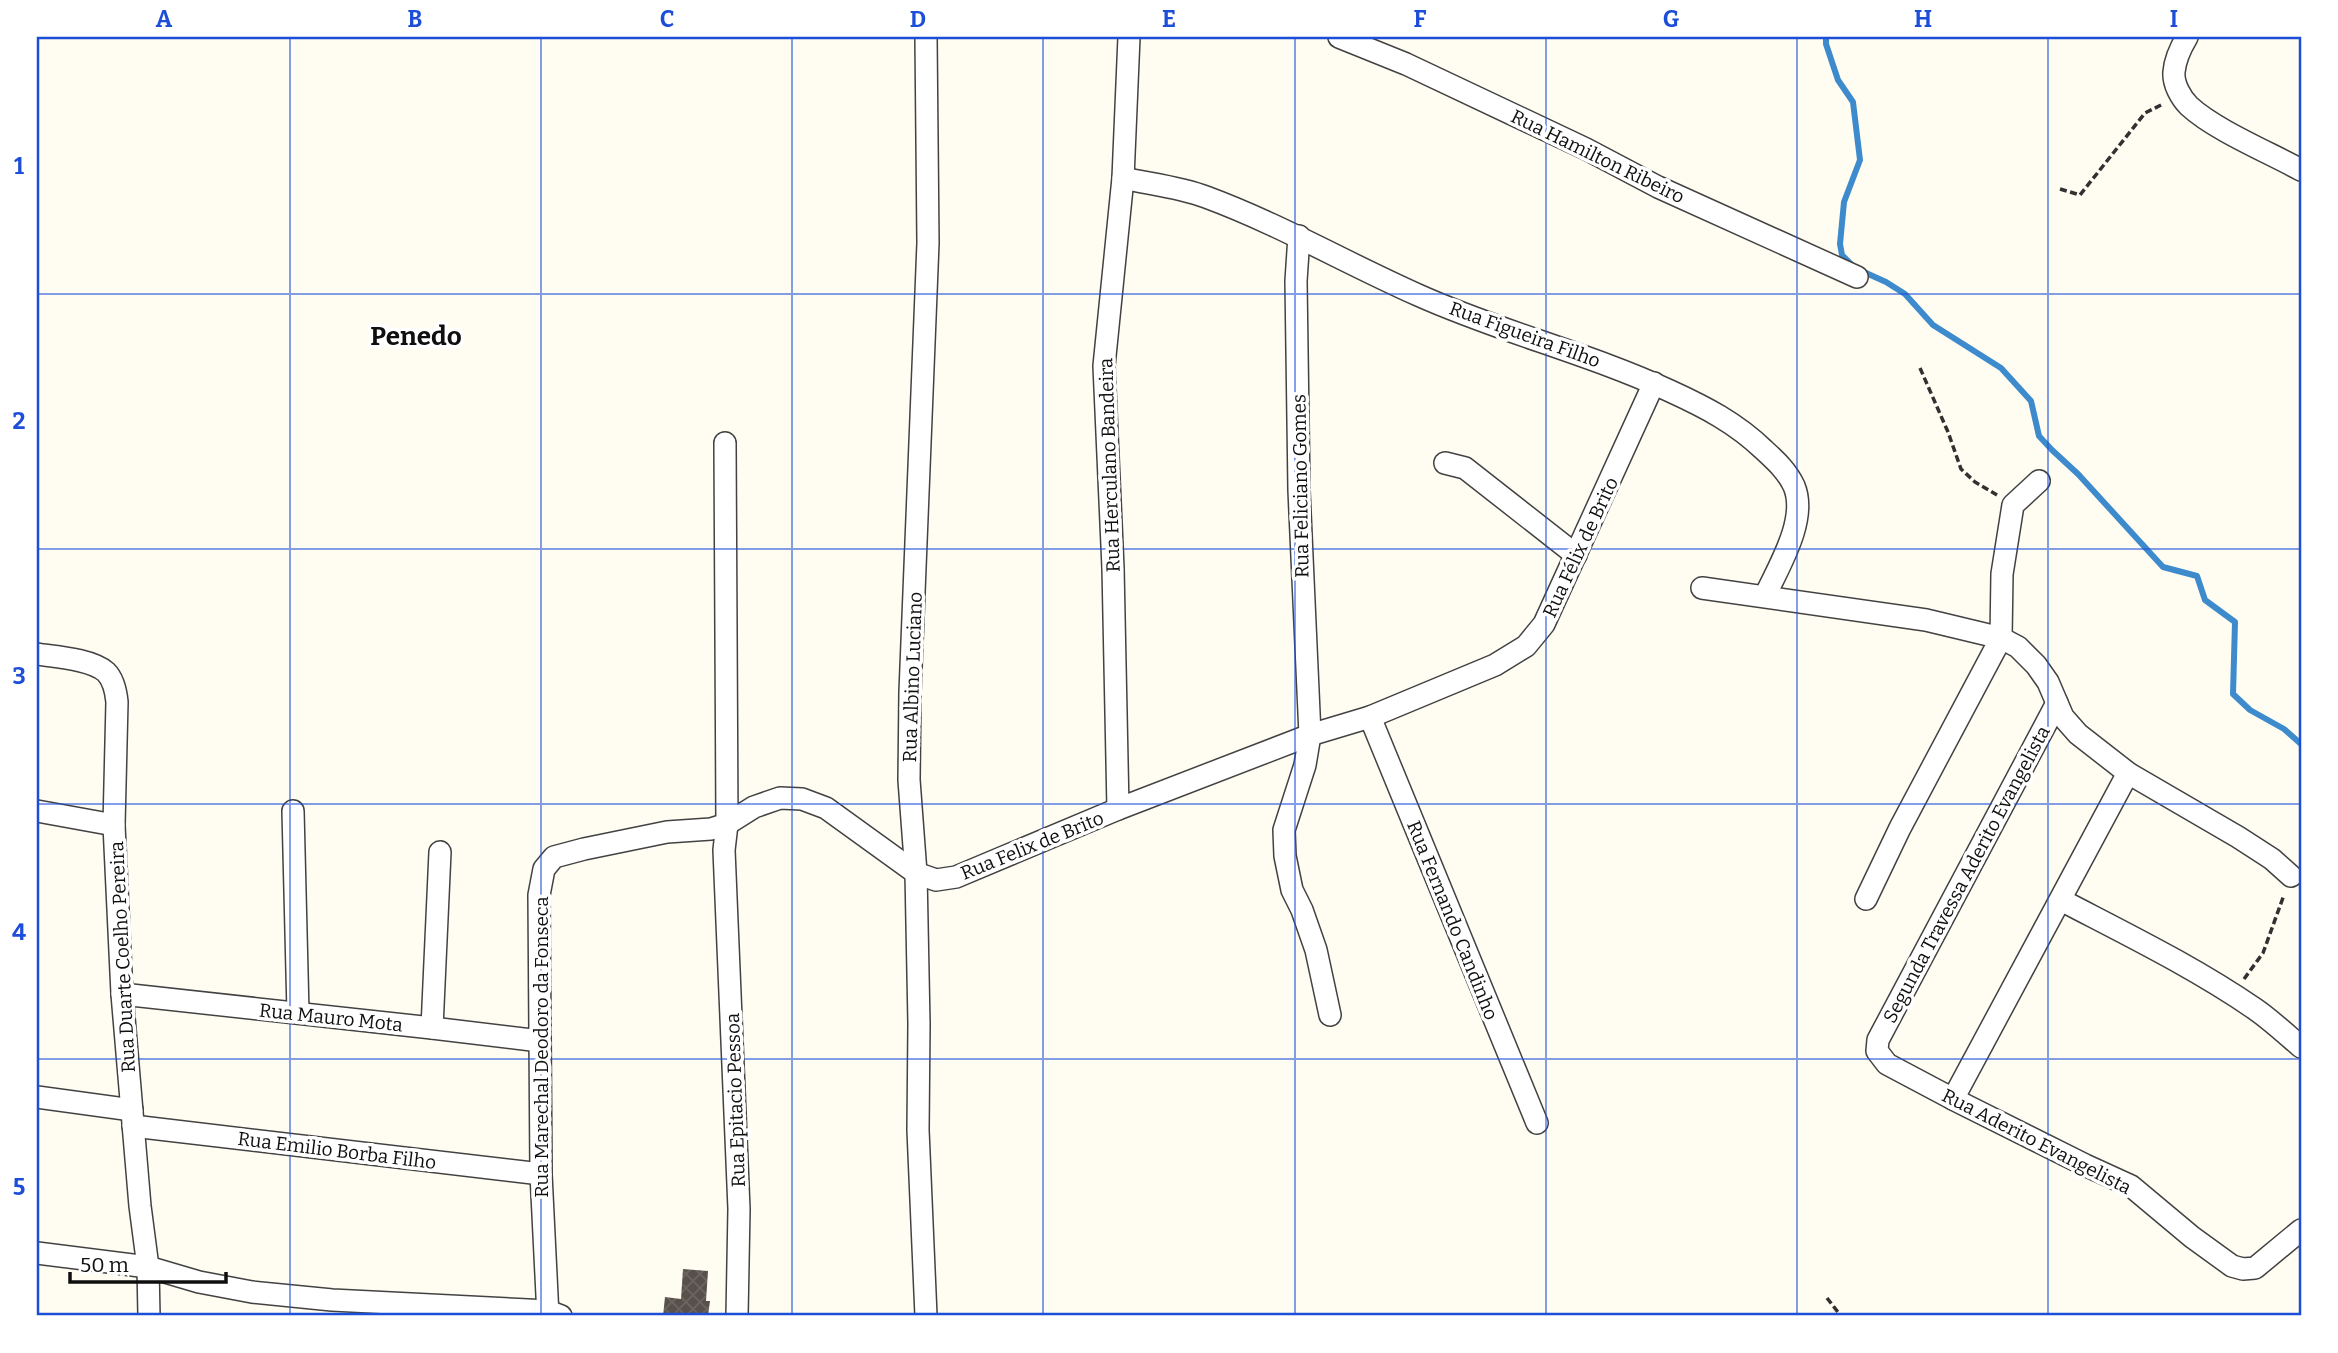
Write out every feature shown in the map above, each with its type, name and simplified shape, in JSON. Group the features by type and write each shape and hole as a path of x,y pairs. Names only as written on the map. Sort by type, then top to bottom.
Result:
{"street":[{"name":"Rua Albino Luciano","path":"926,37 928,243 910,692 909,780 916,873 918,1130 926,1316"},
{"name":"Rua Herculano Bandeira","path":"1118,809 1113,568 1104,366 1123,177 1129,37"},
{"name":"Rua Hamilton Ribeiro","path":"1339,37 1406,64 1586,149 1658,187 1857,276"},
{"path":"2184,42 2174,73 2178,92 2186,104 2204,118 2301,170"},
{"name":"Rua Figueira Filho","path":"1123,177 1204,196 1298,236 1418,295 1623,369 1711,410 1747,433 1783,468 1794,486 1798,501 1796,522 1787,548 1765,596"},
{"name":"Rua Feliciano Gomes","path":"1298,236 1296,281 1299,490 1310,735 1305,765 1284,830 1284,856 1292,890 1316,950 1330,1015"},
{"name":"Rua Félix de Brito","path":"1310,735 1370,717 1496,665 1526,646 1544,624 1654,383"},
{"path":"719,826 725,443"},
{"path":"1445,463 1465,468 1576,555"},
{"path":"1866,899 1900,828 2001,638 2002,574 2013,505 2039,481"},
{"path":"1702,588 1926,620 2001,638 2018,647 2036,665 2048,682 2063,718 2078,734 2128,773 2238,837 2272,859 2291,876"},
{"name":"Rua Duarte Coelho Pereira","path":"37,654 79,660 106,671 115,687 117,702 114,825 122,995 139,1206 148,1268 149,1316"},
{"name":"Segunda Travessa Aderito Evangelista","path":"1876,1046 2057,703"},
{"name":"Rua Fernando Candinho","path":"1370,717 1537,1123"},
{"name":"Rua Felix de Brito","path":"719,826 754,807 780,798 802,799 827,808 916,873 936,880 956,877 1118,809 1310,735"},
{"path":"1953,1099 2128,773"},
{"path":"37,811 114,825"},
{"path":"293,811 298,1013"},
{"name":"Rua Epitacio Pessoa","path":"719,826 726,883 739,1209 737,1316"},
{"name":"Rua Marechal Deodoro da Fonseca","path":"552,1315 541,1174 541,876 547,863 554,857 667,832 719,826"},
{"path":"432,1028 440,852"},
{"path":"2061,900 2233,994 2257,1010 2301,1047"},
{"name":"Rua Mauro Mota","path":"122,995 540,1041"},
{"name":"Rua Aderito Evangelista","path":"1876,1046 1887,1064 2085,1166 2131,1186 2192,1237 2232,1266 2255,1268 2301,1230"},
{"name":"Rua Emilio Borba Filho","path":"37,1097 132,1118 541,1174"},
{"path":"37,1253 148,1268 199,1282 332,1308 552,1315"}],"path":[{"path":"2060,190 2080,195 2145,113 2162,105 2178,92"},
{"path":"1920,368 1961,469 1975,482 2013,505"},
{"path":"2233,994 2263,953 2291,876"},
{"path":"1827,1298 1841,1316"}],"building":[{"path":"683,1269 708,1271 708,1316 663,1316 665,1297 681,1299"}],"waterway":[{"path":"1826,37 1838,80 1853,102 1860,160 1844,202 1840,244 1842,255 1855,268 1905,294 1933,325 2001,368 2031,401 2039,436 2052,450 2078,474 2163,567 2197,576 2205,600 2235,622 2233,694 2250,710 2284,729 2301,744"}],"district":[{"name":"Penedo","path":"416,336"}]}
